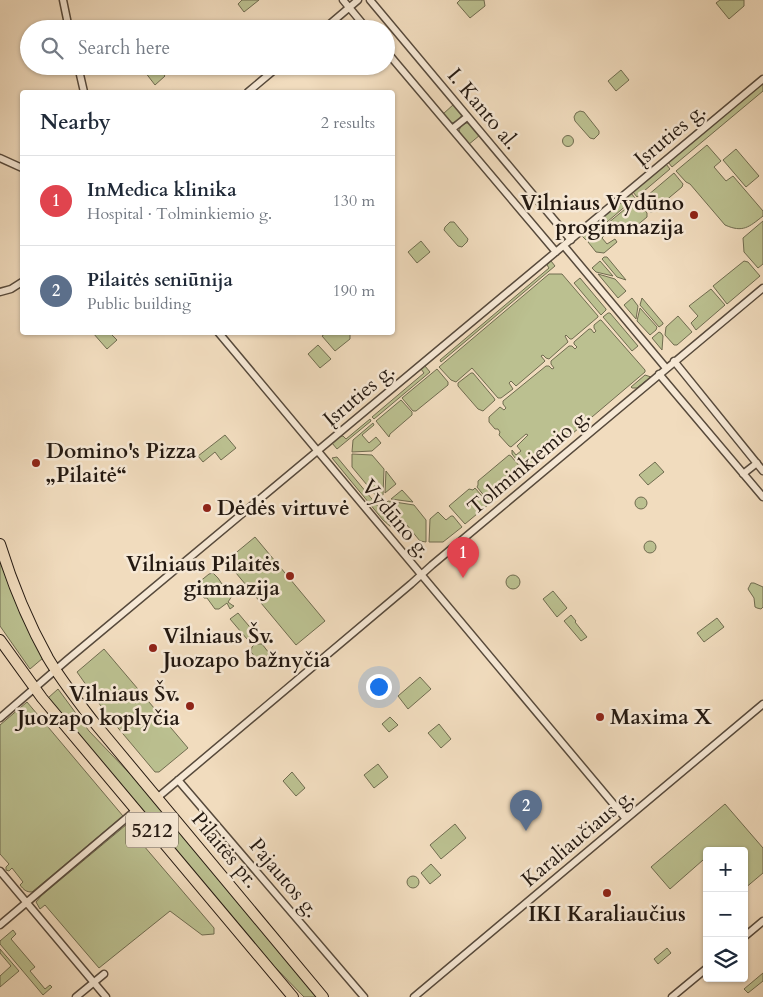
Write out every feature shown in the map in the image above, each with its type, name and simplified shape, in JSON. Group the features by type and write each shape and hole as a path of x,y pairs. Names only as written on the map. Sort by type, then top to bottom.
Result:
{"main road":[{"name":"Pilaitės pr.","path":"0,544 20,601 41,644 71,692 93,721 323,997"},
{"name":"Pilaitės pr.","path":"0,640 35,688 293,997"}],"street":[{"path":"63,0 67,20"},
{"path":"343,0 360,20"},
{"path":"334,20 358,0"},
{"name":"I. Kanto al.","path":"370,0 387,20"},
{"name":"I. Kanto al.","path":"395,30 571,240"},
{"name":"I. Kanto al.","path":"395,62 556,252"},
{"path":"80,75 84,90"},
{"path":"250,90 268,75"},
{"name":"Įsruties g.","path":"0,718 763,79"},
{"path":"452,130 468,117"},
{"path":"0,158 20,167"},
{"path":"564,246 666,368"},
{"path":"0,292 11,289 20,283"},
{"name":"Tolminkiemio g.","path":"157,798 763,288"},
{"name":"Vydūno g.","path":"220,335 626,820"},
{"path":"674,362 763,470"},
{"path":"659,374 763,497"},
{"path":"744,474 757,463"},
{"name":"Karaliaučiaus g.","path":"414,997 763,704"},
{"name":"Pajautos g.","path":"178,780 364,997"},
{"path":"0,925 136,810"},
{"path":"0,871 106,997"},
{"path":"748,934 763,921"},
{"path":"672,997 703,971"},
{"path":"76,997 104,974"}],"green space":[{"path":"242,0 259,0 244,12 238,4"},
{"path":"460,0 484,0 485,6 470,18 457,3"},
{"path":"720,0 744,0 744,6 729,19 716,3"},
{"path":"621,70 629,80 616,91 608,81"},
{"path":"147,75 164,75 165,76 155,85"},
{"path":"763,82 763,91 672,167 668,162"},
{"path":"454,104 462,114 458,120 451,123 443,114"},
{"path":"584,112 599,131 599,134 594,139 590,138 575,121 576,113"},
{"path":"469,123 480,135 468,145 459,134 461,126"},
{"path":"568,135 574,141 568,147 562,141"},
{"path":"707,145 721,161 714,167 726,181 733,176 763,211 763,216 746,228 737,229 725,225 690,184 676,171"},
{"path":"736,149 759,176 746,187 723,160"},
{"path":"666,164 670,169 637,197 633,192"},
{"path":"674,173 683,184 682,187 650,212 641,201"},
{"path":"631,193 635,198 607,222 604,219 605,215"},
{"path":"636,200 647,213 647,217 628,233 619,222 614,226 608,223"},
{"path":"763,221 763,264 758,268 744,252 743,238"},
{"path":"450,222 454,222 468,239 462,247 458,246 444,230"},
{"path":"596,222 603,225 586,240 581,235"},
{"path":"604,226 608,232 602,238 607,244 615,239 617,242 604,253 596,252 588,242"},
{"path":"421,241 430,252 417,263 408,252"},
{"path":"607,257 626,280 617,277 602,259"},
{"path":"551,261 555,266 441,362 440,360 549,268 547,265"},
{"path":"600,261 613,276 596,272 592,268"},
{"path":"744,261 748,262 760,276 727,304 713,286"},
{"path":"549,274 562,274 598,317 572,339 566,335 568,342 549,359 543,355 541,356 545,361 516,386 511,381 509,383 513,389 501,398 498,398 472,368 456,382 451,380 439,367"},
{"path":"598,274 615,279 626,291 618,298"},
{"path":"580,278 606,309 601,315 574,283"},
{"path":"711,289 725,305 696,330 691,323 698,316 689,306"},
{"path":"632,298 638,306 636,319 624,305"},
{"path":"642,298 663,323 659,327 640,305"},
{"path":"640,308 657,327 650,335 637,321"},
{"path":"608,313 638,346 632,351 603,317"},
{"path":"678,316 692,332 677,345 674,345 665,335 666,327"},
{"path":"600,320 645,372 546,456 541,450 538,452 542,458 531,468 523,468 512,454 512,450 516,455 521,451 517,446 528,435 526,434 511,447 499,435 498,429 495,429 489,422 489,417 500,407 504,410 506,408 503,401 546,366 554,368 551,361 569,346 575,349 577,347 574,342 589,329 594,333 596,331 594,325"},
{"path":"659,332 663,336 662,350 652,338"},
{"path":"95,335 112,335 117,340 107,349"},
{"path":"350,335 350,339 335,351 322,336"},
{"path":"318,345 331,359 320,368 308,354"},
{"path":"425,366 430,372 374,419 372,417 424,373 421,369"},
{"path":"437,369 448,382 448,385 416,411 413,411 402,398"},
{"path":"471,373 495,400 483,411 478,409 458,386 458,383"},
{"path":"645,375 651,377 637,388 631,387"},
{"path":"401,400 412,412 412,415 389,437 376,421"},
{"path":"370,419 371,421 337,449 332,443 341,436 346,439"},
{"path":"373,423 374,425 362,435 369,443 376,437 381,443 372,451 352,452 353,440"},
{"path":"225,435 236,448 221,460 215,452 203,462 198,456"},
{"path":"352,454 372,455 384,469 383,495 381,497 377,497 352,467"},
{"path":"509,455 525,473 490,503 477,487 478,481"},
{"path":"337,457 391,522 391,527 383,520 332,458"},
{"path":"655,462 664,472 648,485 639,475"},
{"path":"386,471 396,484 385,493"},
{"path":"475,488 489,504 465,524 449,506 469,489 473,490"},
{"path":"402,490 413,502 391,499"},
{"path":"639,497 643,497 647,503 643,509 639,509 635,505 635,501"},
{"path":"388,501 414,505 426,520 426,542 420,541 406,524 402,527 386,507"},
{"path":"438,512 446,520 453,516 462,527 443,542 429,542 430,519"},
{"path":"255,537 325,621 296,645 226,561"},
{"path":"652,541 655,542 655,552 648,553 645,552 644,545 645,542"},
{"path":"0,560 15,599 43,658 30,669 0,626"},
{"path":"213,573 230,590 232,596 228,602 234,606 230,609 227,603 219,609 215,609 207,598 202,596 204,595 198,588 198,583"},
{"path":"513,575 518,577 520,582 518,587 513,589 508,587 506,582 508,577"},
{"path":"751,583 763,587 763,607 761,609 755,607 754,598 748,589"},
{"path":"553,591 567,608 557,617 543,599"},
{"path":"238,613 254,632 247,639 230,619"},
{"path":"571,615 587,637 581,641 564,621"},
{"path":"717,618 724,627 704,642 697,633"},
{"path":"255,644 262,644 269,653 266,664 260,663 251,652"},
{"path":"104,649 188,748 159,772 155,772 108,716 77,672"},
{"path":"420,677 431,689 408,709 398,696"},
{"path":"58,689 89,731 133,777 317,997 304,997 273,965 48,698"},
{"path":"27,702 123,816 32,892 21,887 20,885 23,882 12,868 9,871 6,870 9,864 0,854 0,725"},
{"path":"390,717 398,725 389,732 382,724"},
{"path":"439,724 451,739 441,748 428,733"},
{"path":"378,764 388,777 374,788 364,775"},
{"path":"292,772 305,788 296,796 283,781"},
{"path":"725,804 763,848 763,873 748,886 748,847 703,847 703,860 670,889 651,867"},
{"path":"455,824 466,838 441,859 430,845"},
{"path":"126,825 214,928 214,934 202,935 170,911 99,968 45,905 40,909 36,902"},
{"path":"431,864 441,875 430,884 421,873"},
{"path":"413,876 419,882 413,888 407,882"},
{"path":"13,930 16,934 11,939 35,967 30,971 45,989 50,985 52,987 43,995 0,944 0,941"},
{"path":"667,948 671,953 658,964 654,959"},
{"path":"0,949 19,971 0,987 0,976 11,966 0,953"},
{"path":"763,973 763,981 748,993 744,989"}],"place":[{"name":"Vilniaus Vydūno progimnazija","path":"694,215"},
{"name":"Domino's Pizza „Pilaitė“","path":"36,463"},
{"name":"Dėdės virtuvė","path":"207,508"},
{"name":"Vilniaus Pilaitės gimnazija","path":"290,576"},
{"name":"InMedica klinika","path":"463,578"},
{"name":"Vilniaus Šv. Juozapo bažnyčia","path":"153,648"},
{"name":"Vilniaus Šv. Juozapo koplyčia","path":"190,706"},
{"name":"Maxima X","path":"600,717"},
{"name":"Pilaitės seniūnija","path":"526,831"},
{"name":"IKI Karaliaučius","path":"607,893"}]}
